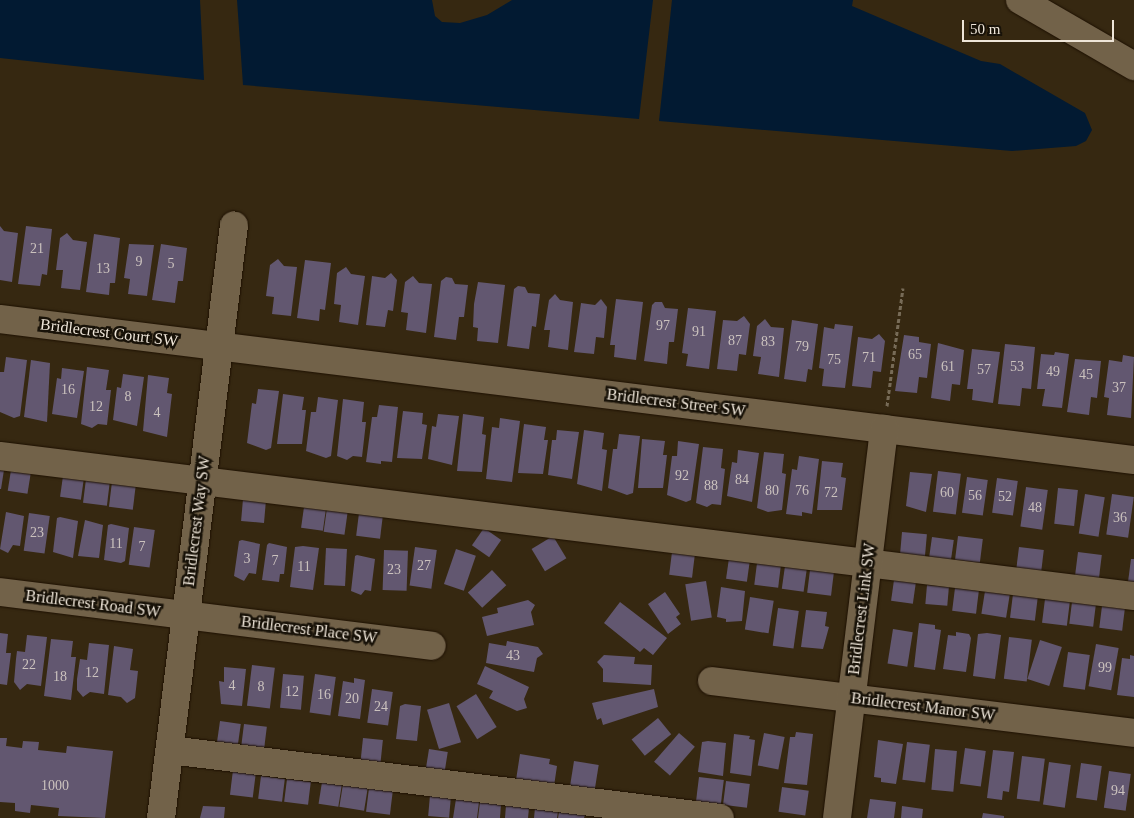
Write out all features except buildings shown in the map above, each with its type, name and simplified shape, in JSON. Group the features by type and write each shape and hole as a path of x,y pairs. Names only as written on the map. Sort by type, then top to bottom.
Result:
{"street":[{"path":"1020,0 1134,66"},
{"name":"Bridlecrest Way SW","path":"161,818 234,225"},
{"name":"Bridlecrest Court SW","path":"0,319 219,346"},
{"name":"Bridlecrest Street SW","path":"219,346 1134,460"},
{"name":"Bridlecrest Link SW","path":"837,818 884,429"},
{"path":"0,456 1134,596"},
{"name":"Bridlecrest Road SW","path":"0,592 186,615"},
{"name":"Bridlecrest Place SW","path":"186,615 432,646"},
{"name":"Bridlecrest Manor SW","path":"712,681 1134,733"},
{"path":"170,750 720,818"}],"path":[{"path":"884,429 903,288"}],"water":[{"path":"0,0 200,0 204,80 0,58"},
{"path":"237,0 432,0 435,16 442,22 460,23 487,15 512,0 653,0 639,119 243,85"},
{"path":"672,0 853,0 852,6 981,61 1000,64 1085,113 1092,130 1086,141 1076,146 1012,151 659,121"}]}
